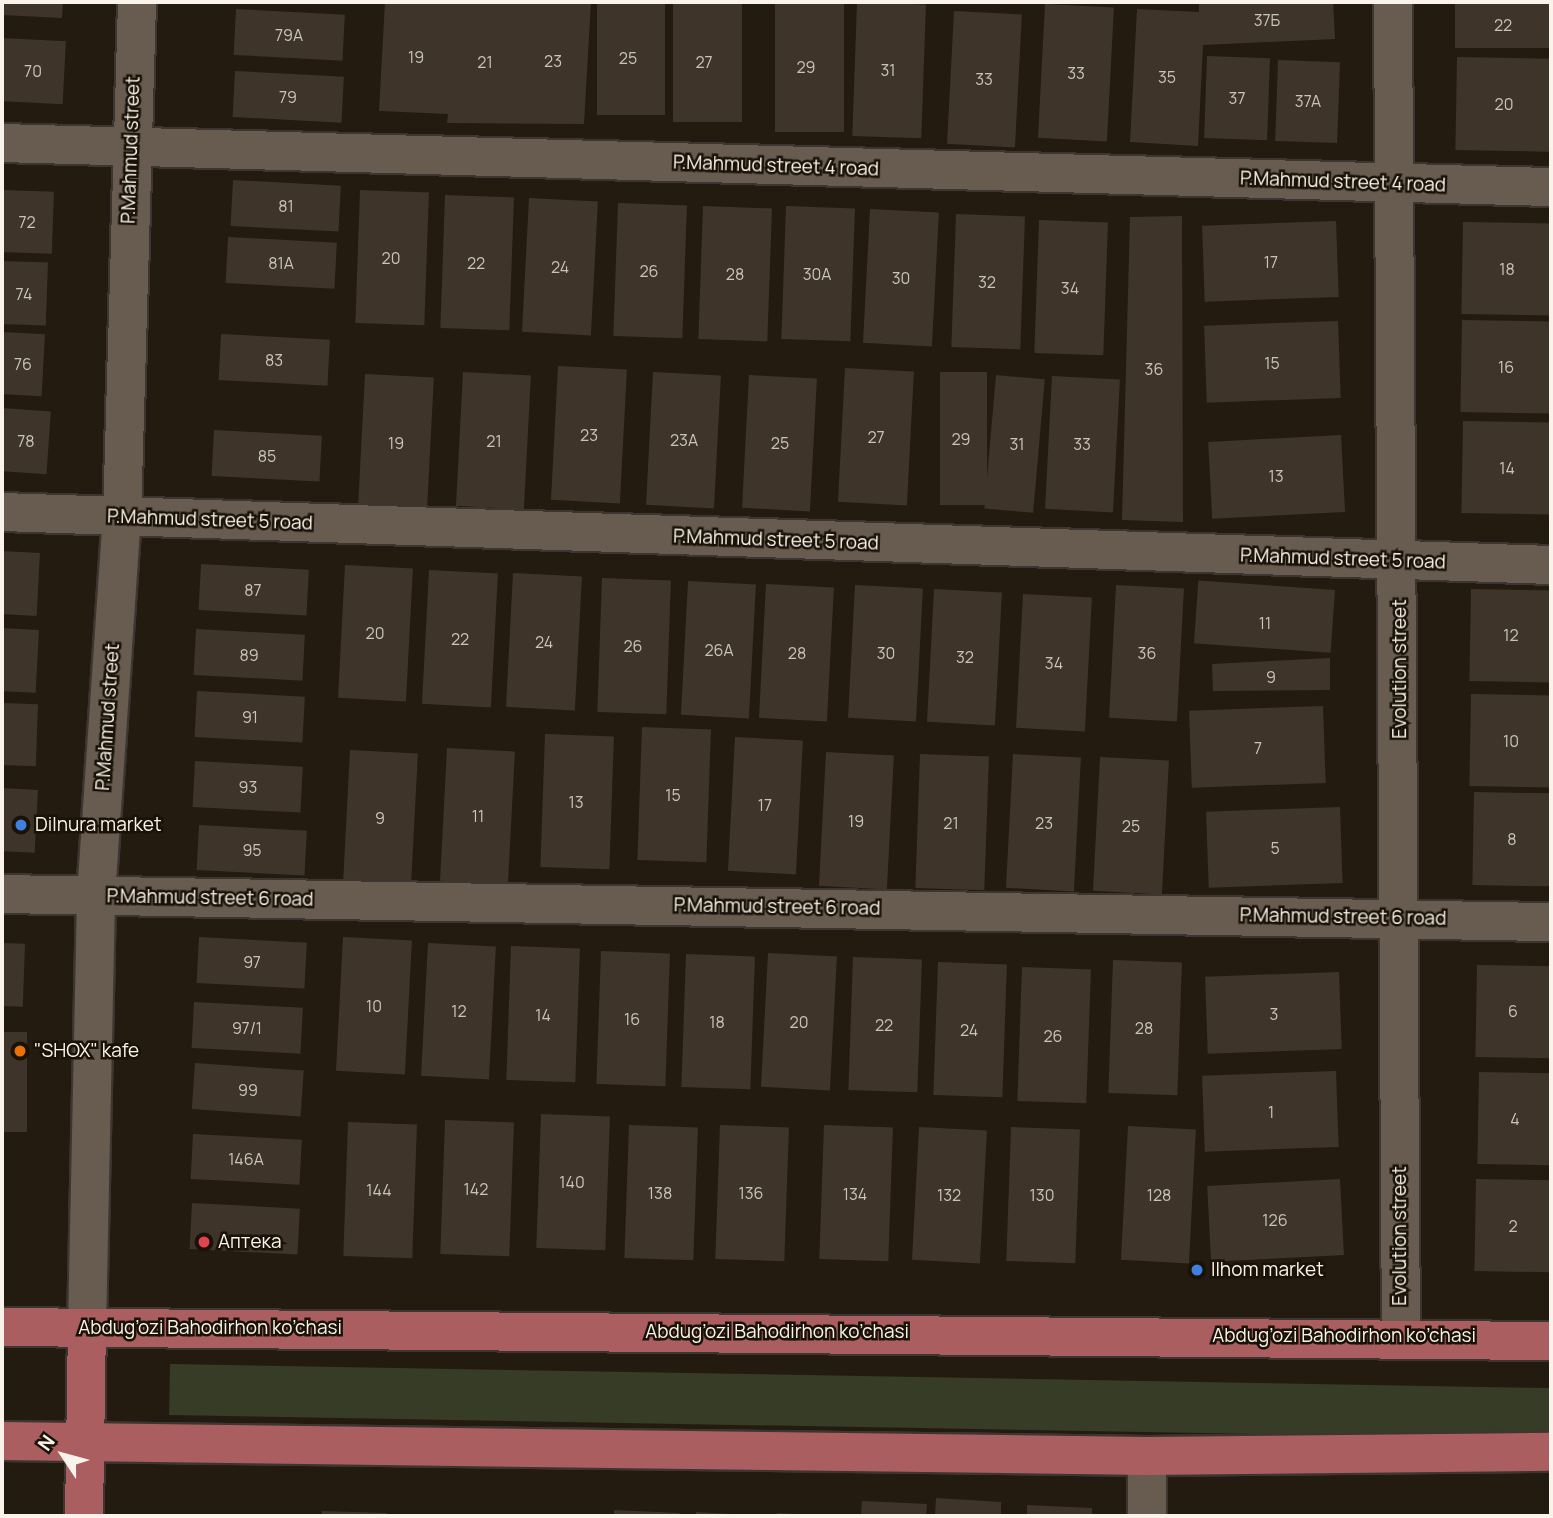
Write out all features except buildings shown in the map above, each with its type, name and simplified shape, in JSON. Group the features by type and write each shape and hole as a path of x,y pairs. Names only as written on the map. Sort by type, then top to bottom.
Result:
{"main road":[{"name":"Abdug’ozi Bahodirhon ko’chasi","path":"2,1327 1551,1340"},
{"name":"P.Mahmud street","path":"84,1516 87,1328"},
{"path":"2,1441 1147,1456 1551,1452"}],"street":[{"name":"P.Mahmud street","path":"87,1328 96,896 122,517 129,148 137,2"},
{"name":"Evolution street","path":"1393,2 1400,562 1401,1337"},
{"name":"P.Mahmud street 4 road","path":"2,143 1551,187"},
{"name":"P.Mahmud street 5 road","path":"2,512 1400,562 1551,565"},
{"name":"P.Mahmud street 6 road","path":"2,894 1551,922"},
{"path":"1147,1456 1147,1516"}],"green space":[{"path":"170,1364 1551,1388 1550,1439 169,1415"}],"place":[{"name":"Dilnura market","path":"21,825"},
{"name":"\"SHOX\" kafe","path":"20,1051"},
{"name":"Аптека","path":"204,1242"},
{"name":"Ilhom market","path":"1197,1270"}]}
